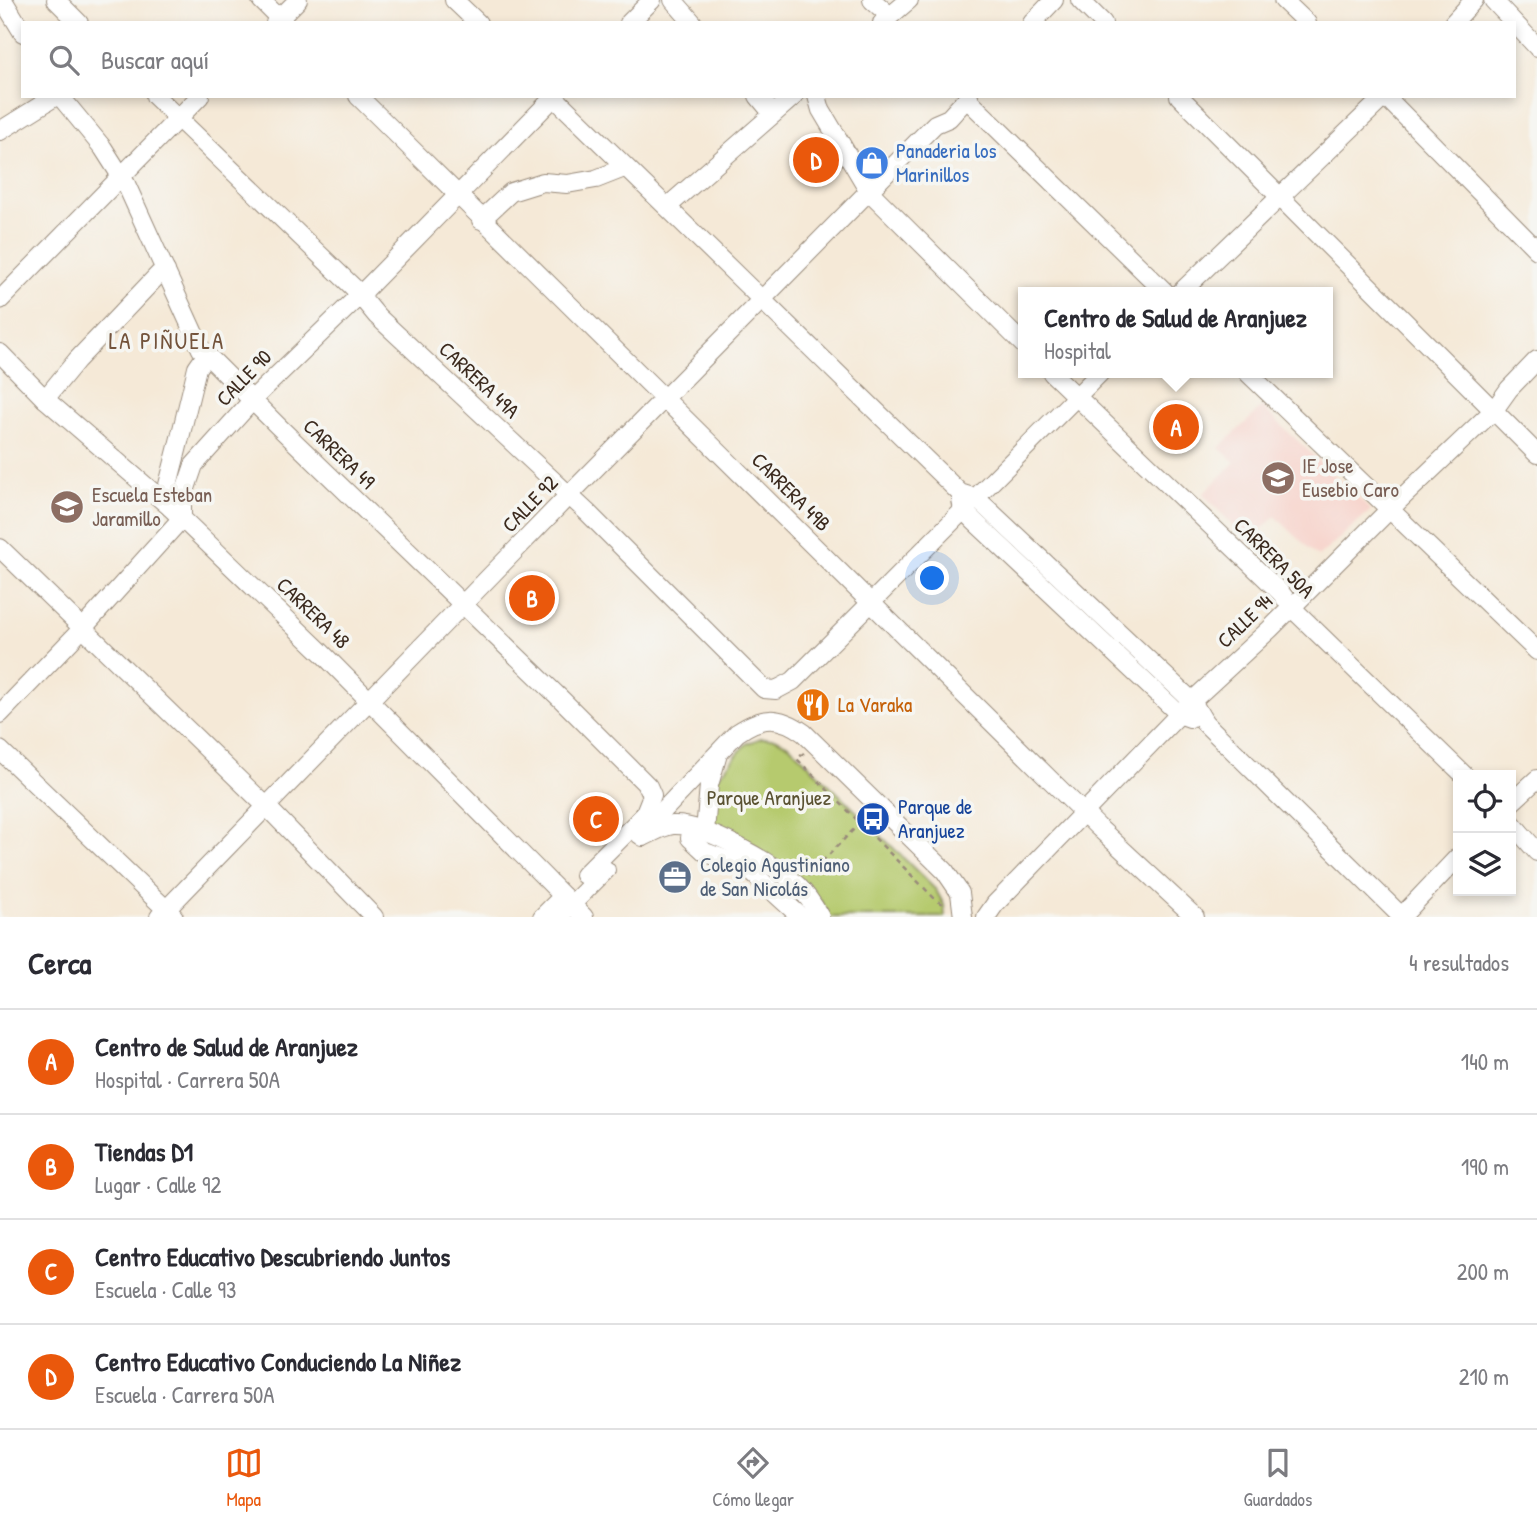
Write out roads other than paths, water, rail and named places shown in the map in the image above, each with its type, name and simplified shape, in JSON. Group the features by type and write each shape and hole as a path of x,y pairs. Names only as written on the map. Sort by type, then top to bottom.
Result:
{"street":[{"path":"3,0 21,30"},
{"path":"55,0 77,21"},
{"path":"261,0 280,21 298,0"},
{"path":"454,0 476,21"},
{"path":"631,21 652,0"},
{"path":"673,0 691,21"},
{"path":"873,0 886,20 909,0"},
{"path":"1034,21 1054,0"},
{"path":"1080,0 1101,21"},
{"path":"1283,0 1305,21"},
{"path":"1455,21 1474,0"},
{"path":"1493,0 1513,21"},
{"path":"1516,25 1537,47"},
{"path":"0,131 55,98"},
{"name":"CARRERA 49","path":"60,98 103,148 121,177 206,355 649,786 652,795 644,815 584,875"},
{"name":"CARRERA 49A","path":"157,98 360,295 377,316 569,495 764,689 776,690 793,681 870,603"},
{"path":"0,300 198,98"},
{"name":"CARRERA 49B","path":"360,98 1084,813 1195,917"},
{"name":"CALLE 90","path":"176,512 194,465 253,401 553,98"},
{"path":"555,98 966,500 1205,723 1402,917 1453,862"},
{"path":"760,98 773,114"},
{"path":"667,207 792,98"},
{"path":"818,98 821,110 869,191 1018,339"},
{"name":"CALLE 92","path":"166,915 266,806 935,124 940,110 962,98"},
{"path":"965,98 1161,287"},
{"path":"1181,98 1537,454"},
{"path":"1186,287 1383,98"},
{"path":"1387,98 1537,250"},
{"path":"481,220 510,192 543,182 567,184 596,179 624,168"},
{"path":"45,399 77,360 159,274 166,271"},
{"name":"CARRERA 48","path":"0,352 45,399 176,512 371,701 575,909"},
{"path":"0,714 83,628 176,512 168,485 197,368 206,355"},
{"name":"CALLE 94","path":"986,917 995,904 1186,707 1292,608 1494,410 1509,389 1537,360"},
{"name":"CARRERA 50A","path":"1057,378 1459,770"},
{"path":"870,603 966,500 1095,378"},
{"path":"1253,378 1537,651"},
{"path":"0,548 266,806 374,917"},
{"path":"559,917 575,909 737,733 764,719 792,725 804,733 945,871 960,893 955,912"},
{"path":"0,750 166,915"},
{"path":"719,751 698,835 705,852 746,866 801,917"},
{"path":"1516,798 1537,779"},
{"path":"634,842 672,825 743,850 798,886 820,917"},
{"path":"1516,828 1537,852"},
{"path":"542,917 575,909"}],"place":[{"name":"Centro Educativo Conduciendo La Niñez","path":"816,160"},
{"name":"Panaderia los Marinillos","path":"872,163"},
{"name":"Centro de Salud de Aranjuez","path":"1176,427"},
{"name":"IE Jose Eusebio Caro","path":"1278,478"},
{"name":"Escuela Esteban Jaramillo","path":"67,507"},
{"name":"Tiendas D1","path":"532,598"},
{"name":"La Varaka","path":"813,705"},
{"name":"Centro Educativo Descubriendo Juntos","path":"596,819"},
{"name":"Parque de Aranjuez","path":"873,819"},
{"name":"Colegio Agustiniano de San Nicolás","path":"675,877"}],"district":[{"name":"LA PIÑUELA","path":"167,341"}],"park label":[{"name":"Parque Aranjuez","path":"769,798"}]}
